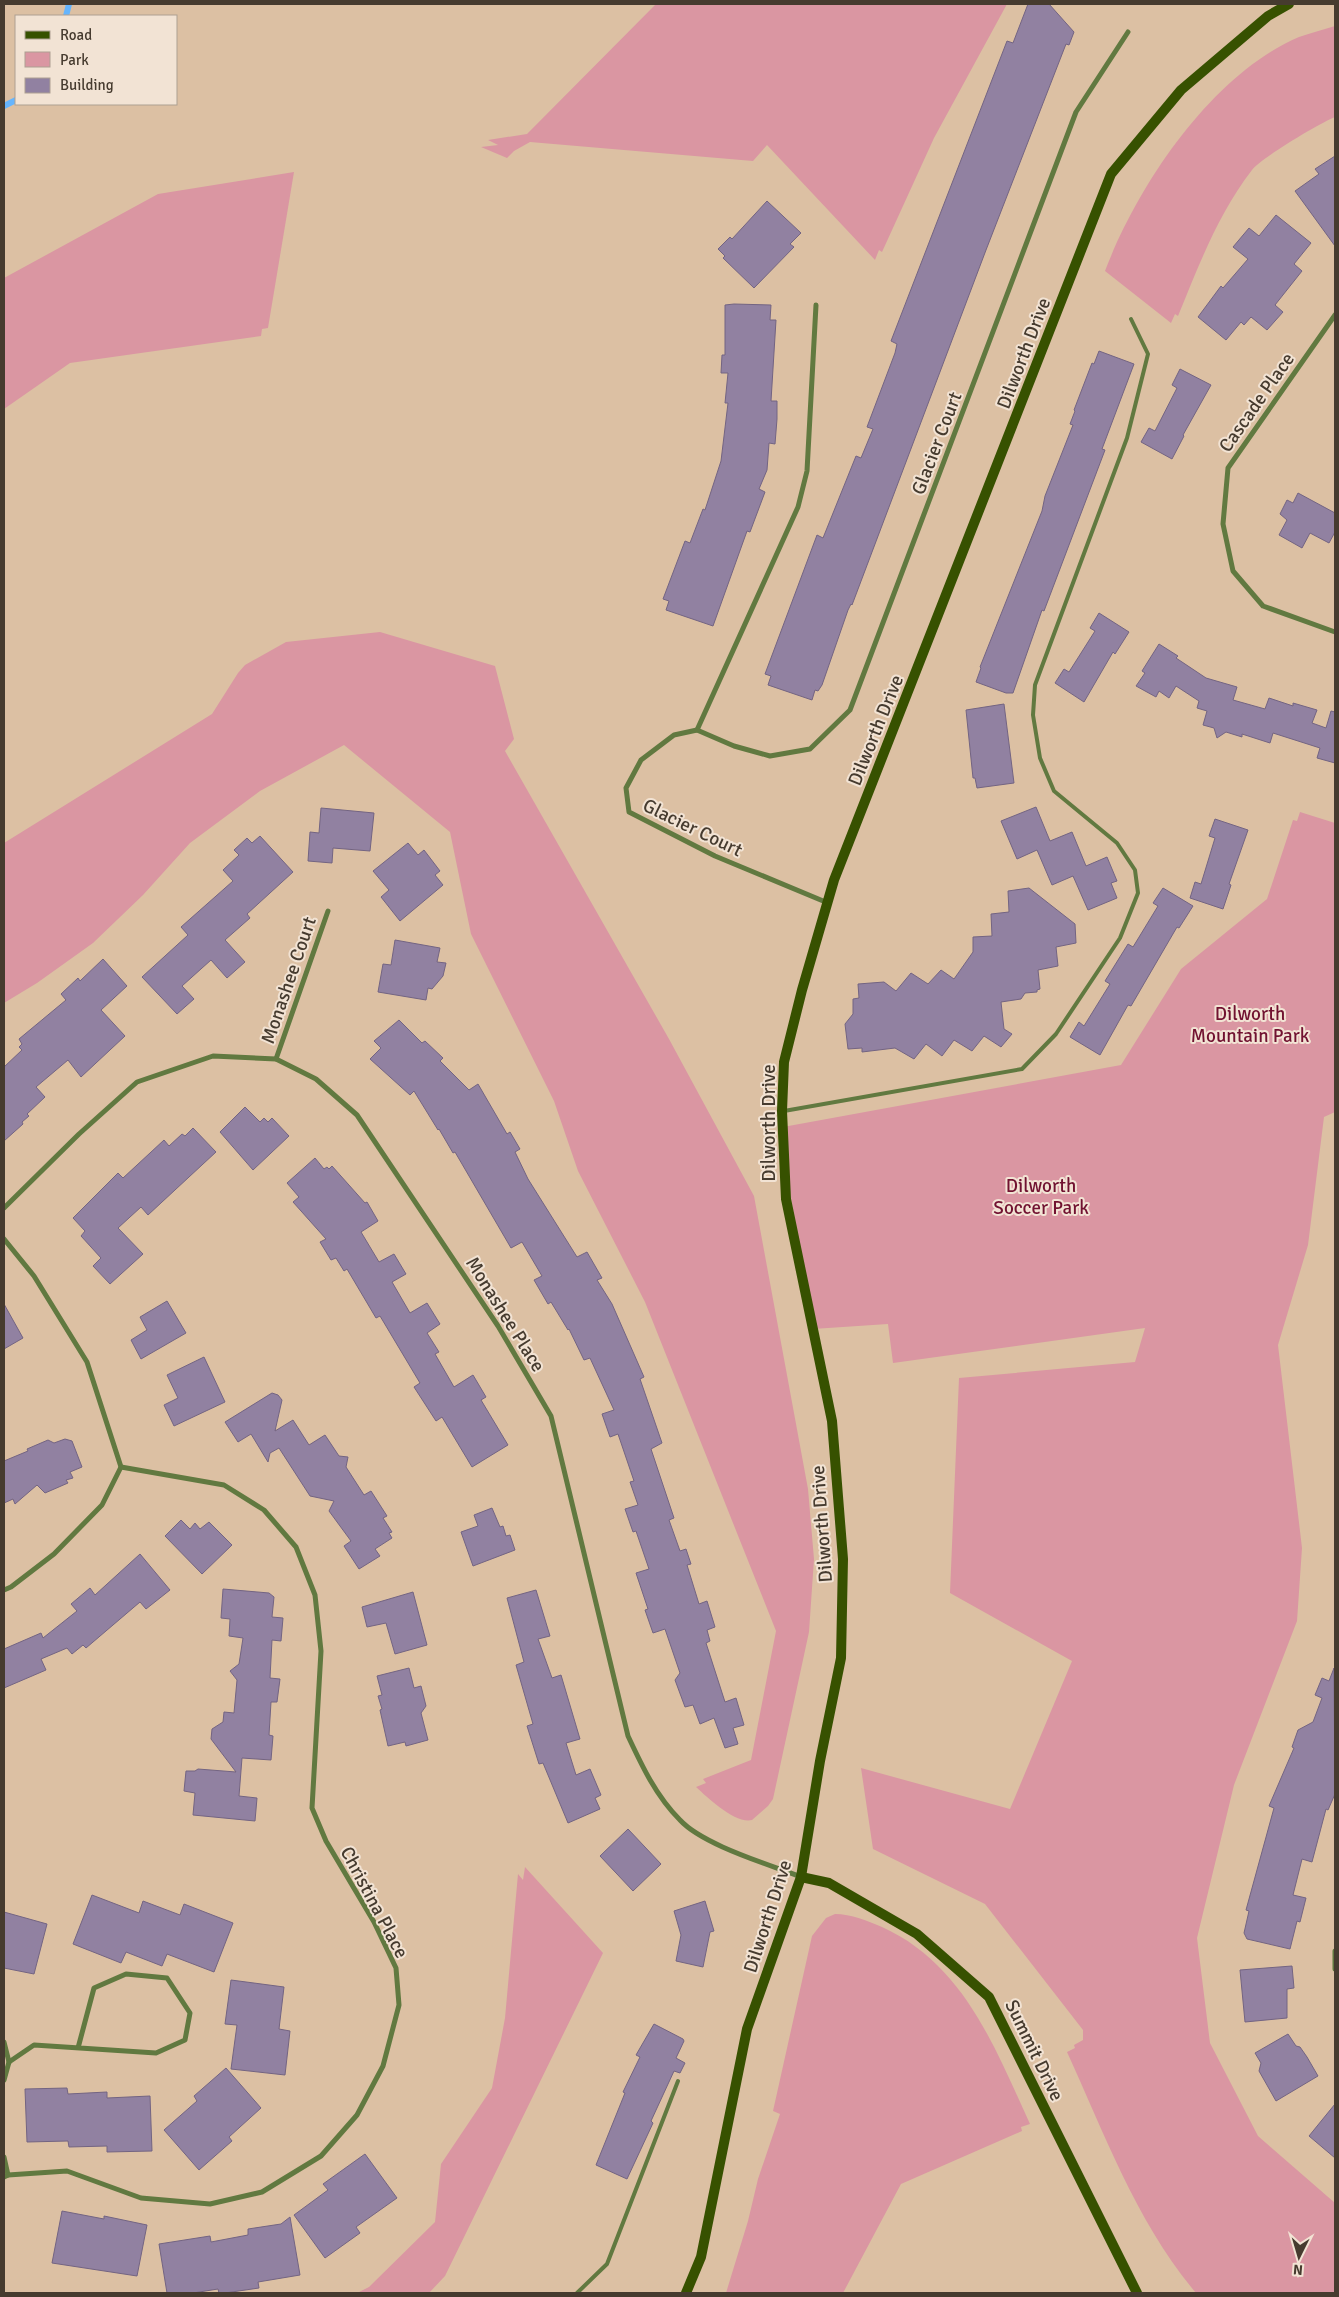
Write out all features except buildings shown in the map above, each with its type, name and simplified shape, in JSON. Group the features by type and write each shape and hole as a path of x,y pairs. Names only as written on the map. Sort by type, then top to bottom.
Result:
{"street":[{"name":"Dilworth Drive","path":"686,2293 701,2257 747,2029 801,1877 820,1761 841,1658 843,1559 832,1421 786,1199 782,1111 784,1062 802,990 834,880 1111,174 1181,90 1268,16 1289,4"},
{"name":"Glacier Court","path":"828,903 715,856 629,812 626,788 641,760 674,735 697,730 734,746 770,756 810,749 850,710 1076,112 1128,32"},
{"path":"697,730 798,507 807,471 816,305"},
{"name":"Cascade Place","path":"1335,315 1228,468 1223,524 1233,571 1263,606 1335,632"},
{"name":"Monashee Court","path":"276,1059 328,911"},
{"name":"Monashee Place","path":"4,1208 79,1134 137,1082 213,1056 276,1059 316,1079 357,1115 498,1326 551,1416 628,1736 649,1782 680,1822 713,1843 801,1877"},
{"path":"4,1239 34,1276 87,1362 121,1467 102,1504 54,1554 11,1587 4,1590"},
{"name":"Christina Place","path":"4,2157 6,2176 67,2171 141,2198 210,2204 262,2192 321,2156 357,2115 383,2066 399,2005 396,1968 374,1922 326,1842 312,1808 321,1651 315,1595 296,1547 264,1510 224,1485 121,1467"},
{"name":"Summit Drive","path":"801,1877 829,1883 917,1934 990,1997 1137,2293"},
{"path":"1335,1952 1335,1969"},
{"path":"9,2062 34,2045 156,2054 185,2040 190,2012 167,1978 126,1974 94,1988 78,2048"},
{"path":"4,2042 9,2062 4,2080"}],"lane":[{"path":"782,1111 1022,1069 1056,1034 1120,938 1138,894 1135,870 1117,843 1054,791 1040,758 1033,715 1035,686 1127,438 1148,354 1131,318"},
{"path":"577,2293 607,2264 678,2081"}],"green space":[{"path":"656,4 1007,4 934,138 882,252 879,250 875,260 767,145 753,161 530,142 514,151 507,158 481,147 498,145 488,140 527,134"},
{"path":"1335,26 1335,117 1278,150 1252,170 1219,222 1178,316 1175,314 1171,323 1105,271 1119,238 1137,204 1181,136 1208,105 1236,78 1267,54 1299,37"},
{"path":"294,172 268,328 262,329 261,336 70,363 4,409 4,278 158,194"},
{"path":"380,632 495,666 514,739 505,751 669,1039 754,1196 808,1489 814,1559 809,1632 773,1799 752,1820 745,1820 730,1814 696,1787 706,1783 703,1779 751,1760 776,1631 645,1302 578,1171 554,1101 471,934 450,832 344,745 260,791 190,843 143,895 93,943 37,983 4,1003 4,843 212,714 245,665 286,642"},
{"path":"1300,812 1335,823 1335,1112 1324,1117 1308,1245 1278,1345 1302,1548 1297,1621 1234,1785 1197,1938 1210,2043 1258,2136 1335,2203 1335,2293 1196,2293 1175,2266 1139,2208 1067,2052 1075,2048 1074,2045 1083,2040 1083,2030 985,1904 873,1849 861,1768 1010,1809 1072,1661 950,1593 959,1378 1135,1362 1145,1328 893,1363 888,1324 813,1329 787,1174 783,1127 1121,1065 1181,969 1267,899 1293,820 1297,821"},
{"path":"525,1867 603,1953 445,2276 429,2293 357,2293 369,2287 435,2222 441,2164 492,2088 505,2018 518,1874 523,1880"},
{"path":"835,1914 865,1920 882,1927 910,1943 935,1963 956,1986 974,2011 1004,2066 1030,2124 1021,2127 1022,2131 901,2184 843,2293 726,2293 748,2221 758,2179 780,2114 773,2111 812,1936 826,1918"}],"waterway":[{"path":"66,15 69,4"},
{"path":"4,106 15,100"}],"park label":[{"name":"Dilworth Mountain Park","path":"1250,1024"},
{"name":"Dilworth Soccer Park","path":"1041,1196"}]}
